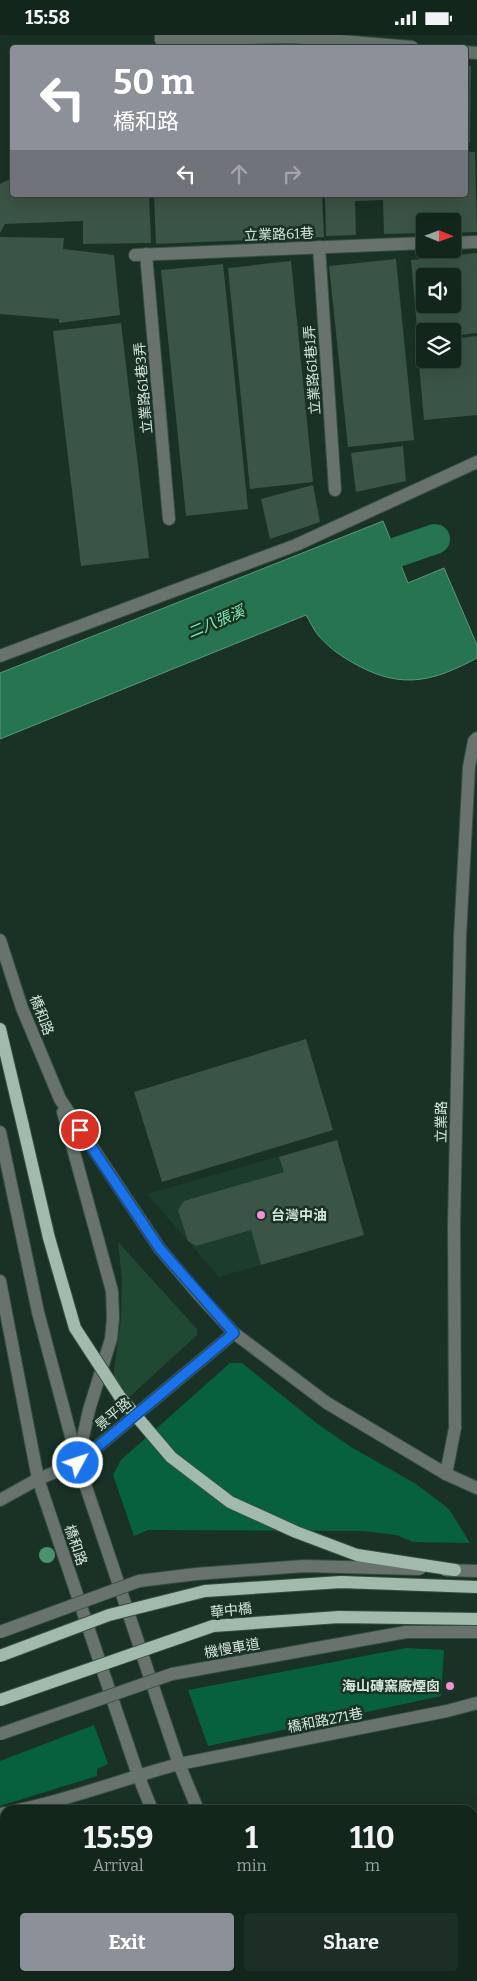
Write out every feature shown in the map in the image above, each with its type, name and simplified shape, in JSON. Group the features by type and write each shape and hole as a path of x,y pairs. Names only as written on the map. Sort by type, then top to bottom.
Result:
{"main road":[{"path":"0,1029 49,1238 75,1328 120,1397 171,1457 230,1502 296,1532 357,1555 455,1571"},
{"name":"華中橋","path":"0,1656 109,1615 205,1591 341,1583 477,1587"},
{"name":"華中橋","path":"0,1700 213,1626 339,1617 477,1619"}],"street":[{"path":"161,35 162,40 292,37 388,45"},
{"path":"461,243 477,242"},
{"name":"立業路61巷","path":"140,255 416,243"},
{"name":"立業路61巷1弄","path":"318,247 335,490"},
{"name":"立業路61巷3弄","path":"140,255 169,519"},
{"path":"0,656 296,545 477,463"},
{"name":"立業路","path":"446,1474 455,1428 454,1225 461,928 469,767 474,741 477,738"},
{"name":"橋和路","path":"0,940 22,1008 60,1099 112,1291 112,1339 89,1410 78,1463"},
{"name":"橋和路","path":"60,1099 160,1249 234,1333 327,1403 446,1474"},
{"name":"橋和路","path":"0,1132 38,1312 78,1463 179,1764 196,1805"},
{"name":"橋和路","path":"0,1281 38,1479 138,1775 150,1805"},
{"name":"景平路","path":"0,1500 38,1479 78,1463 234,1333"},
{"path":"446,1474 477,1488"},
{"path":"0,1632 139,1581 196,1574 304,1566 477,1573"},
{"name":"機慢車道","path":"0,1735 172,1674 406,1632 477,1632"},
{"name":"橋和路271巷","path":"179,1764 447,1711 477,1703"},
{"path":"42,1805 179,1764"}],"shaded area":[{"name":"台灣中油","path":"337,1140 364,1235 219,1277 147,1194"},
{"path":"118,1242 197,1329 197,1335 113,1412 114,1370 121,1318 122,1279"},
{"path":"230,1363 242,1363 315,1422 351,1447 416,1484 449,1509 470,1543 413,1542 396,1535 364,1531 148,1530 134,1536 113,1475 121,1460"},
{"path":"406,1648 444,1650 441,1696 208,1746 188,1690"},
{"path":"94,1725 108,1764 97,1769 97,1776 0,1805 0,1761"}],"water":[{"path":"383,521 408,583 444,568 477,645 477,658 432,677 404,680 389,678 357,665 336,652 318,635 306,615 0,739 0,673"}],"building":[{"path":"468,66 471,66 470,143 468,143"},
{"path":"468,152 475,152 477,232 461,233 461,213 416,213 416,233 384,234 383,200 355,201 356,235 326,236 325,197 468,197"},
{"path":"10,179 10,197 149,197 151,243 83,244 83,221 5,224 0,233 0,184"},
{"path":"154,197 322,197 324,237 156,244"},
{"path":"0,237 64,238 63,249 114,255 120,315 59,323 59,319 0,314"},
{"path":"477,253 477,333 461,335 461,323 417,323 411,260 461,258 461,255"},
{"path":"396,259 414,440 348,447 329,266"},
{"path":"291,261 313,482 250,489 228,268"},
{"path":"223,264 248,509 186,516 161,270"},
{"path":"121,323 149,558 81,566 53,331"},
{"path":"477,336 477,415 424,420 419,368 461,368 461,338"},
{"path":"403,446 406,481 356,492 351,453"},
{"path":"313,485 320,522 270,539 261,499"},
{"path":"306,1039 333,1130 162,1182 134,1092"},
{"name":"台灣中油","path":"337,1140 364,1235 261,1265 251,1230 196,1246 188,1241 178,1210 184,1201 284,1172 279,1157"},
{"name":"海山磚窯廠煙囪","path":"448,1680 452,1680 456,1686 452,1692 448,1692 444,1688 444,1684"}],"waterway":[{"name":"二八張溪","path":"357,566 435,539"}],"place":[{"name":"台灣中油","path":"261,1215"},
{"name":"海山磚窯廠煙囪","path":"450,1686"}],"route":[{"path":"78,1463 234,1333 160,1249 80,1130"}]}
